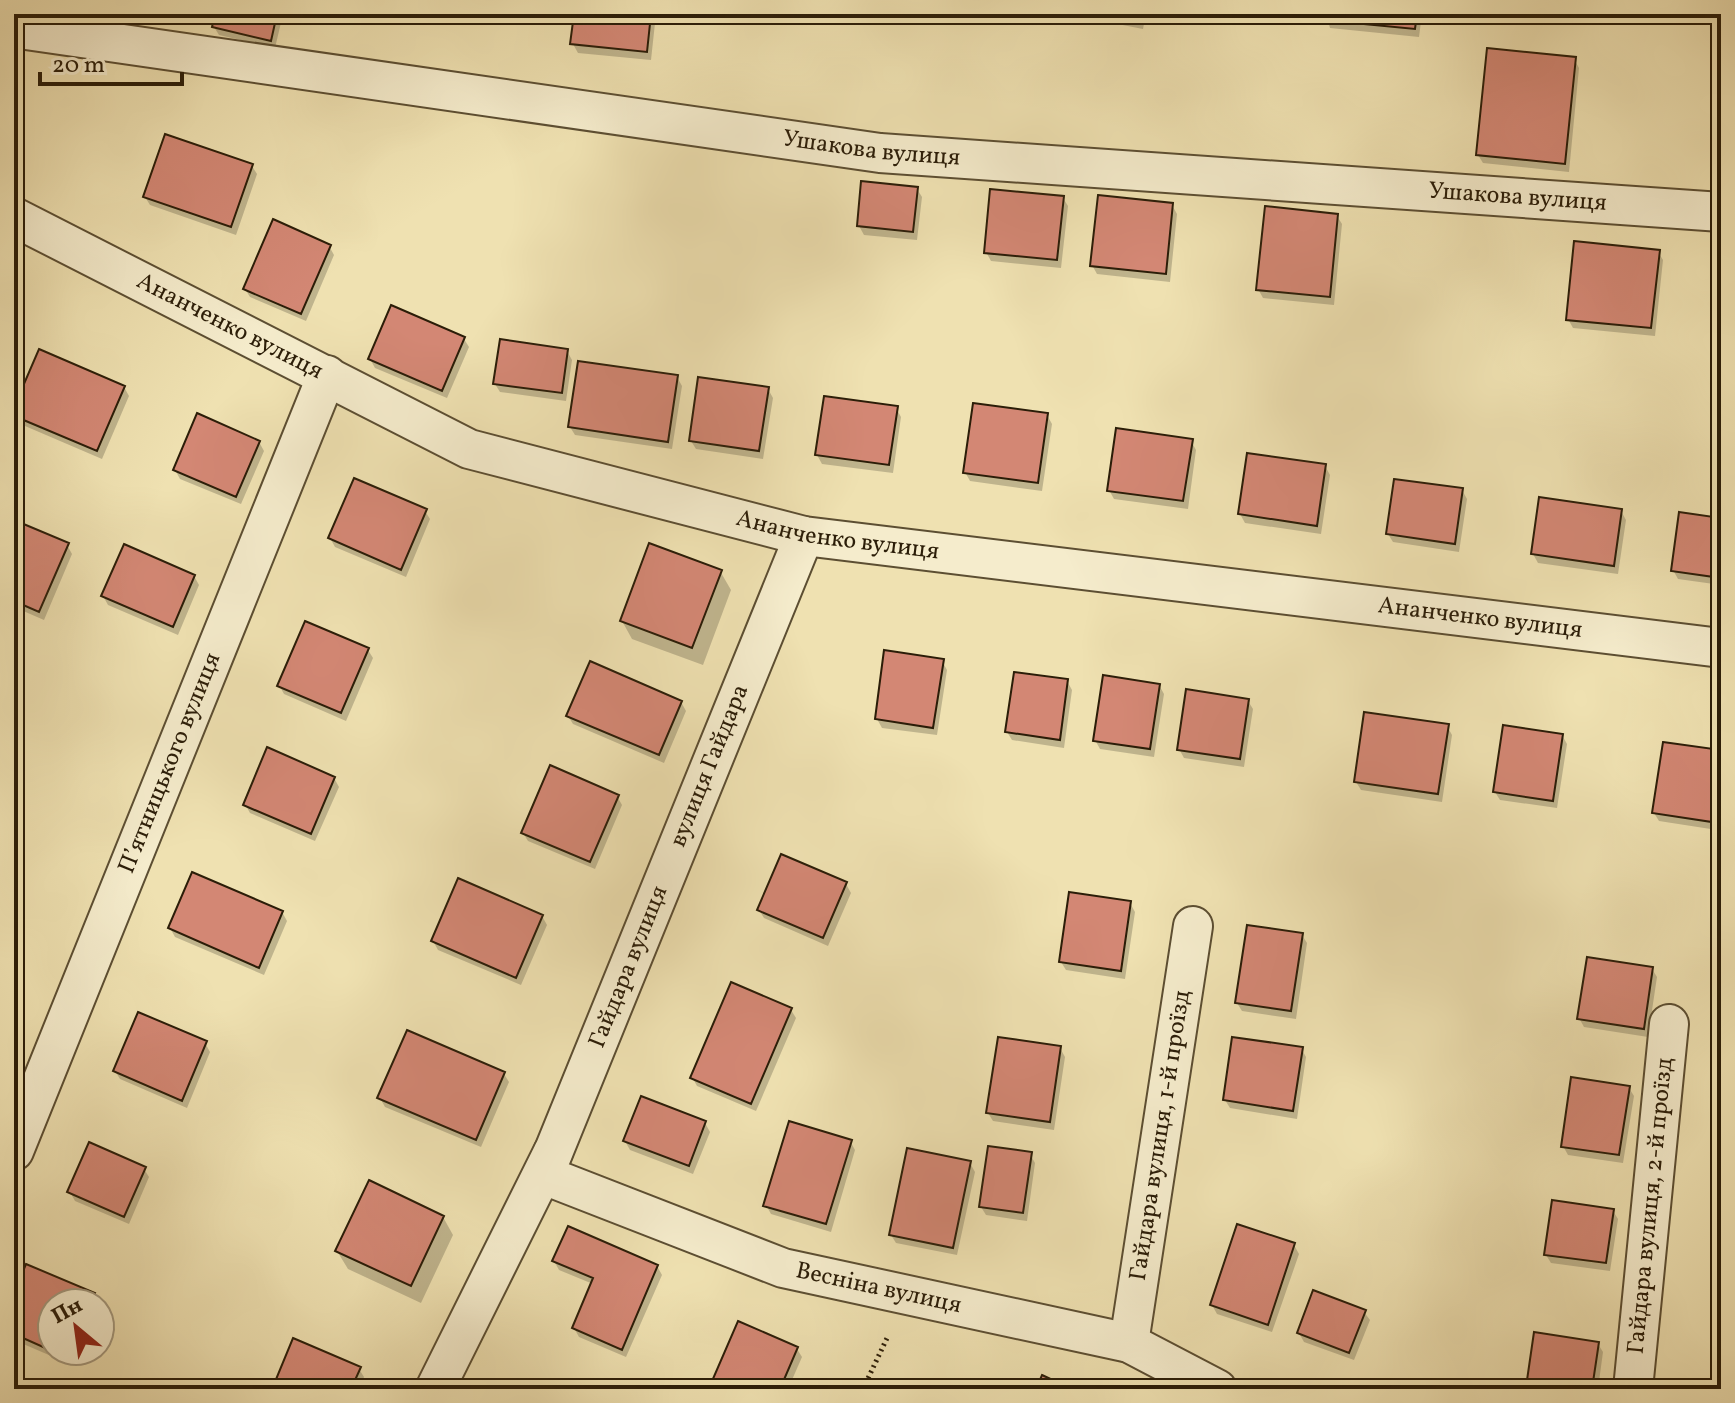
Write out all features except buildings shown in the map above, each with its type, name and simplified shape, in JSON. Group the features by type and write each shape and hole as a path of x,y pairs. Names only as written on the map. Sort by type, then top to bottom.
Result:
{"street":[{"name":"Ушакова вулиця","path":"25,35 880,153 1721,212"},
{"name":"Ананченко вулиця","path":"14,217 469,449 804,536 1721,648"},
{"name":"П’ятницького вулиця","path":"14,1151 327,375"},
{"name":"вулиця Гайдара","path":"544,1175 804,536"},
{"name":"Гайдара вулиця, 1-й проїзд","path":"1129,1343 1193,926"},
{"name":"Гайдара вулиця, 2-й проїзд","path":"1633,1389 1669,1024"},
{"name":"Весніна вулиця","path":"544,1175 783,1268 1129,1343 1217,1389"},
{"path":"435,1389 544,1175"}],"path":[{"path":"863,1389 908,1295"}]}
